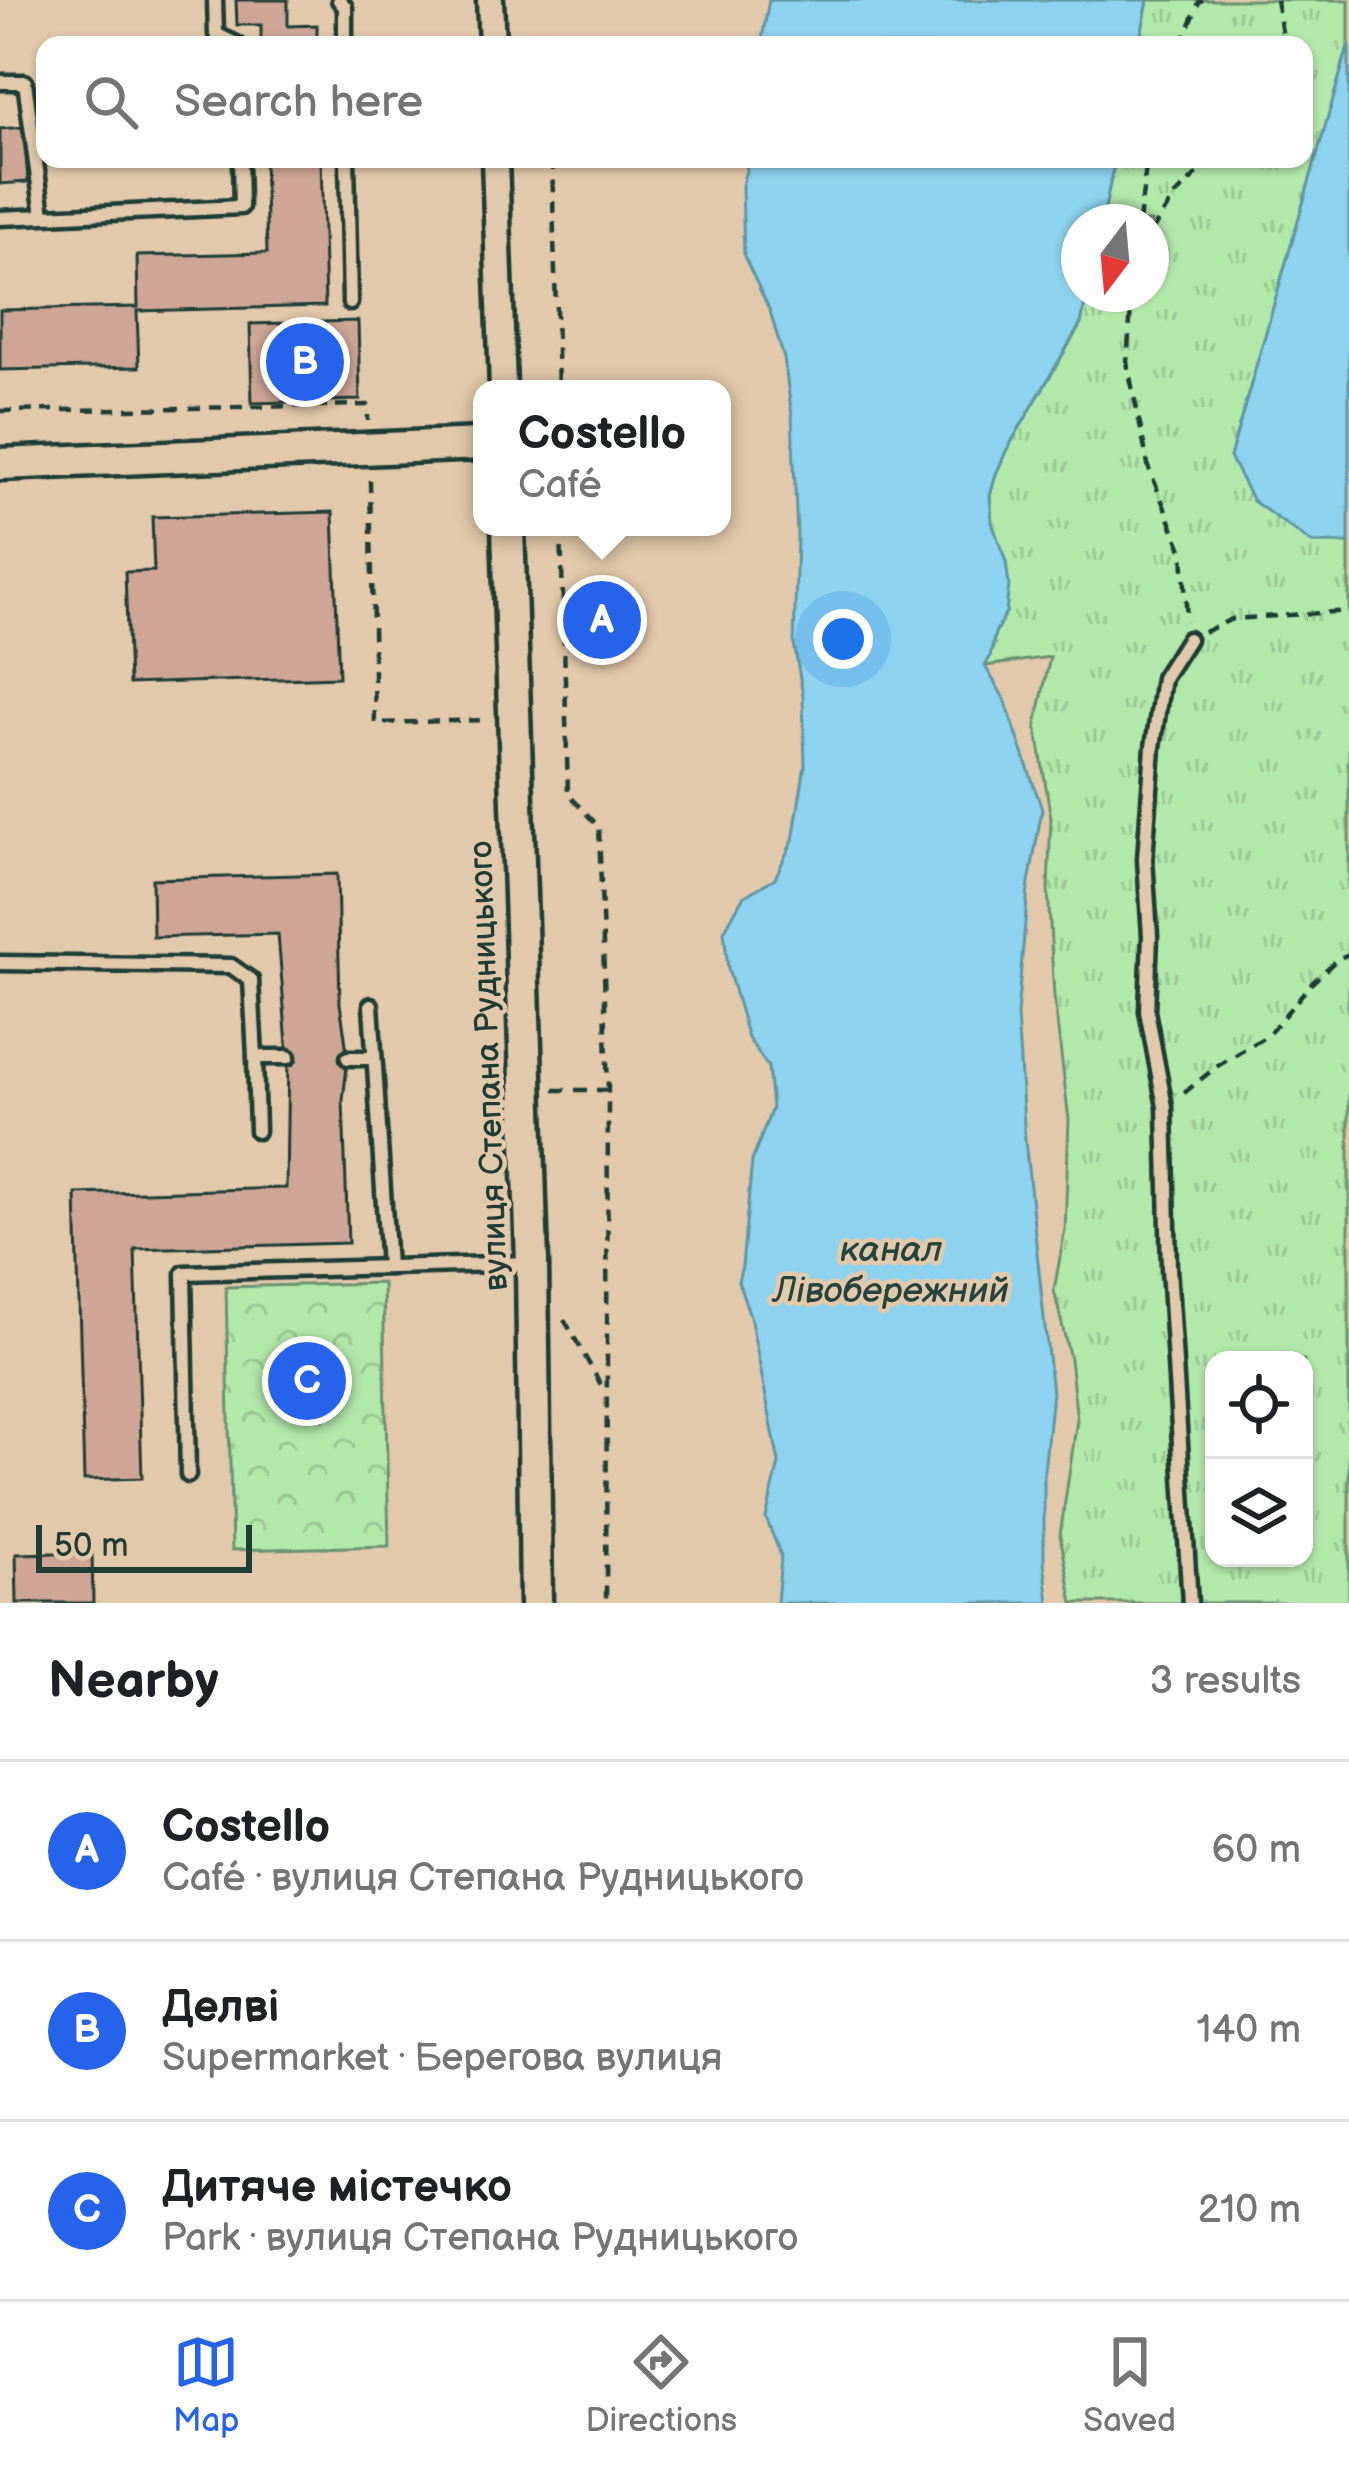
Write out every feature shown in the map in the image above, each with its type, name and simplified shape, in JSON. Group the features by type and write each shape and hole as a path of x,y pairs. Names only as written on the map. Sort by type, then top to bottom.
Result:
{"street":[{"path":"490,0 492,36"},
{"path":"496,168 503,380"},
{"path":"0,464 473,444"},
{"name":"вулиця Степана Рудницького","path":"508,536 532,1262 536,1603"}],"lane":[{"path":"214,0 216,34 221,36"},
{"path":"339,0 345,7 345,36"},
{"path":"0,82 26,82 36,160"},
{"path":"37,168 43,215"},
{"path":"0,218 241,207 240,168"},
{"path":"347,168 350,303"},
{"path":"1188,639 1163,678 1145,859 1148,1011 1165,1107 1168,1268 1190,1603"},
{"path":"0,963 231,966 251,980 257,1131"},
{"path":"370,1005 388,1267"},
{"path":"255,1057 288,1057"},
{"path":"348,1058 374,1058"},
{"path":"188,1475 184,1273 532,1262"}],"path":[{"path":"1186,36 1203,0"},
{"path":"1276,0 1282,36"},
{"path":"552,168 558,380"},
{"path":"1141,204 1146,168"},
{"path":"1169,205 1203,168"},
{"path":"1131,312 1127,362 1149,469 1183,552 1188,639 1232,619 1349,611"},
{"path":"0,411 368,405"},
{"path":"369,448 375,723 514,719"},
{"path":"561,536 568,794 599,827 608,1090 606,1603"},
{"path":"1165,1107 1268,1035 1323,973 1349,954"},
{"path":"526,1090 608,1090"},
{"path":"565,1320 608,1397"}],"green space":[{"path":"1148,0 1349,0 1349,44 1230,457 1312,543 1349,543 1349,1603 1073,1603 1060,1535 1077,1420 1070,1359 1054,1290 1065,1230 1069,1120 1054,997 1048,888 1051,818 1036,725 1050,657 985,666 1006,612 1006,562 992,523 990,495 1006,451 1081,324 1083,312 1169,312 1169,204 1106,204 1113,168 1313,168 1313,36 1141,36"},
{"path":"383,1283 389,1546 232,1550 226,1287"}],"water":[{"path":"769,0 1148,0 1141,36 763,36"},
{"path":"1349,44 1349,543 1312,543 1253,501 1230,457"},
{"name":"канал Лівобережний","path":"747,168 1113,168 1106,204 1061,204 1061,312 1083,312 1081,323 1006,451 990,496 992,523 1009,585 1006,612 985,666 1005,700 1042,809 1028,889 1017,1015 1052,1393 1044,1472 1049,1603 777,1603 781,1556 766,1518 779,1463 750,1316 738,1281 752,1161 772,1108 768,1067 748,1038 728,969 724,931 743,897 775,878 793,840 805,765 803,696 794,644 797,536 792,416 784,359 770,311 744,256 742,185"}],"building":[{"path":"236,0 288,0 288,26 317,25 317,36 261,36 261,25 237,25"},
{"path":"24,127 28,182 0,184 0,129"},
{"path":"264,168 321,168 325,306 137,311 139,367 0,370 0,310 138,307 137,256 267,253"},
{"path":"358,321 360,400 252,403 250,324"},
{"path":"333,512 339,677 129,684 125,572 154,571 152,517"},
{"path":"337,874 340,1003 348,1058 343,1100 348,1243 135,1249 142,1478 84,1480 76,1194 286,1188 288,1057 278,934 153,937 152,879"},
{"path":"92,1552 93,1603 17,1603 16,1554"}],"place":[{"name":"Делві","path":"305,362"},
{"name":"Costello","path":"602,620"},
{"name":"Дитяче містечко","path":"307,1381"}]}
